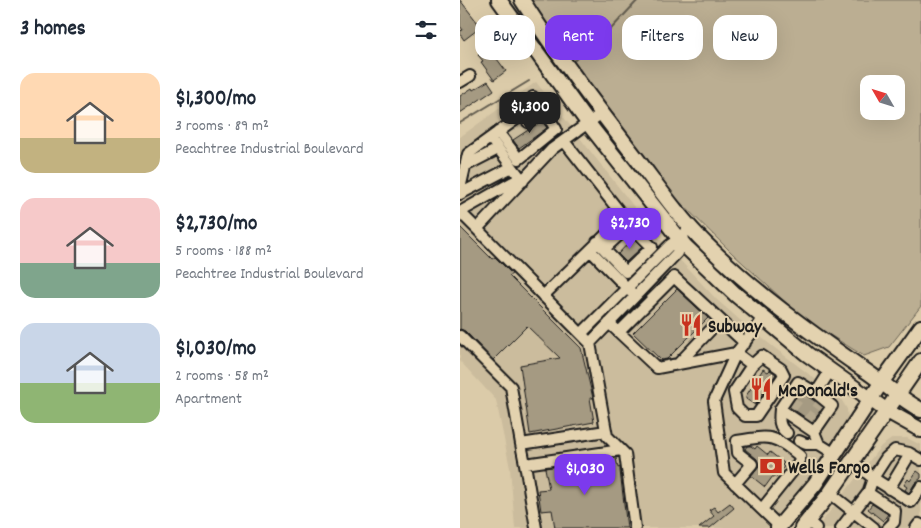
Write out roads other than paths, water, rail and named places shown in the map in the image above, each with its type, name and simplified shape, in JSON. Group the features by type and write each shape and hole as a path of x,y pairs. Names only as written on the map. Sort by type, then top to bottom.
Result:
{"highway":[{"path":"499,0 643,195 704,266 806,354 887,411 921,430"},
{"path":"522,0 539,28 602,113 690,228 706,245 751,286 897,396 921,410"},
{"path":"779,527 815,484 870,398 921,327"},
{"path":"809,526 921,361"}],"lane":[{"path":"460,82 470,76"},
{"path":"494,135 519,159 556,129 533,97"},
{"path":"460,189 468,154 522,114 528,122 544,111"},
{"path":"477,229 521,179 552,149 602,113"},
{"path":"494,135 498,148 521,179"},
{"path":"543,140 552,149"},
{"path":"564,141 627,222 652,247 626,272 597,247"},
{"path":"465,166 498,148"},
{"path":"460,194 512,167"},
{"path":"521,179 460,212 590,342 607,436 625,454 635,528"},
{"path":"543,296 627,222"},
{"path":"581,334 670,245 690,228"},
{"path":"590,342 677,253 679,239"},
{"path":"597,247 627,288 635,295"},
{"path":"619,332 674,277 745,343"},
{"path":"764,318 736,354 714,401 724,473 779,527"},
{"path":"678,364 720,320"},
{"path":"609,323 657,368 736,354 752,365"},
{"path":"460,336 511,386 536,528"},
{"path":"762,356 781,369 784,375 756,416 745,416 737,408 734,392 752,365 762,356"},
{"path":"820,399 830,371"},
{"path":"787,433 782,430 779,422 798,382 804,389 832,406 814,432"},
{"path":"786,410 806,423 814,432 819,444"},
{"path":"521,444 606,431"},
{"path":"736,484 752,464 738,453 737,441 773,438 800,456 799,463 762,509"},
{"path":"799,441 806,444 819,444 835,454"},
{"path":"525,464 621,450"},
{"path":"841,528 868,493 873,478 886,458 895,450 910,454 921,460"},
{"path":"889,488 910,454"},
{"path":"853,462 873,478 911,502 921,487"},
{"path":"830,493 874,528"},
{"path":"868,493 895,511 894,522 888,528"},
{"path":"916,528 919,524 921,525"}],"waterway":[{"path":"612,28 638,0"},
{"path":"460,123 529,81"}],"tunnel":[{"path":"792,408 804,392"},
{"path":"808,421 820,404"}],"place":[{"name":"Subway","path":"691,325"},
{"name":"McDonald's","path":"761,389"},
{"name":"Wells Fargo","path":"771,466"}]}
